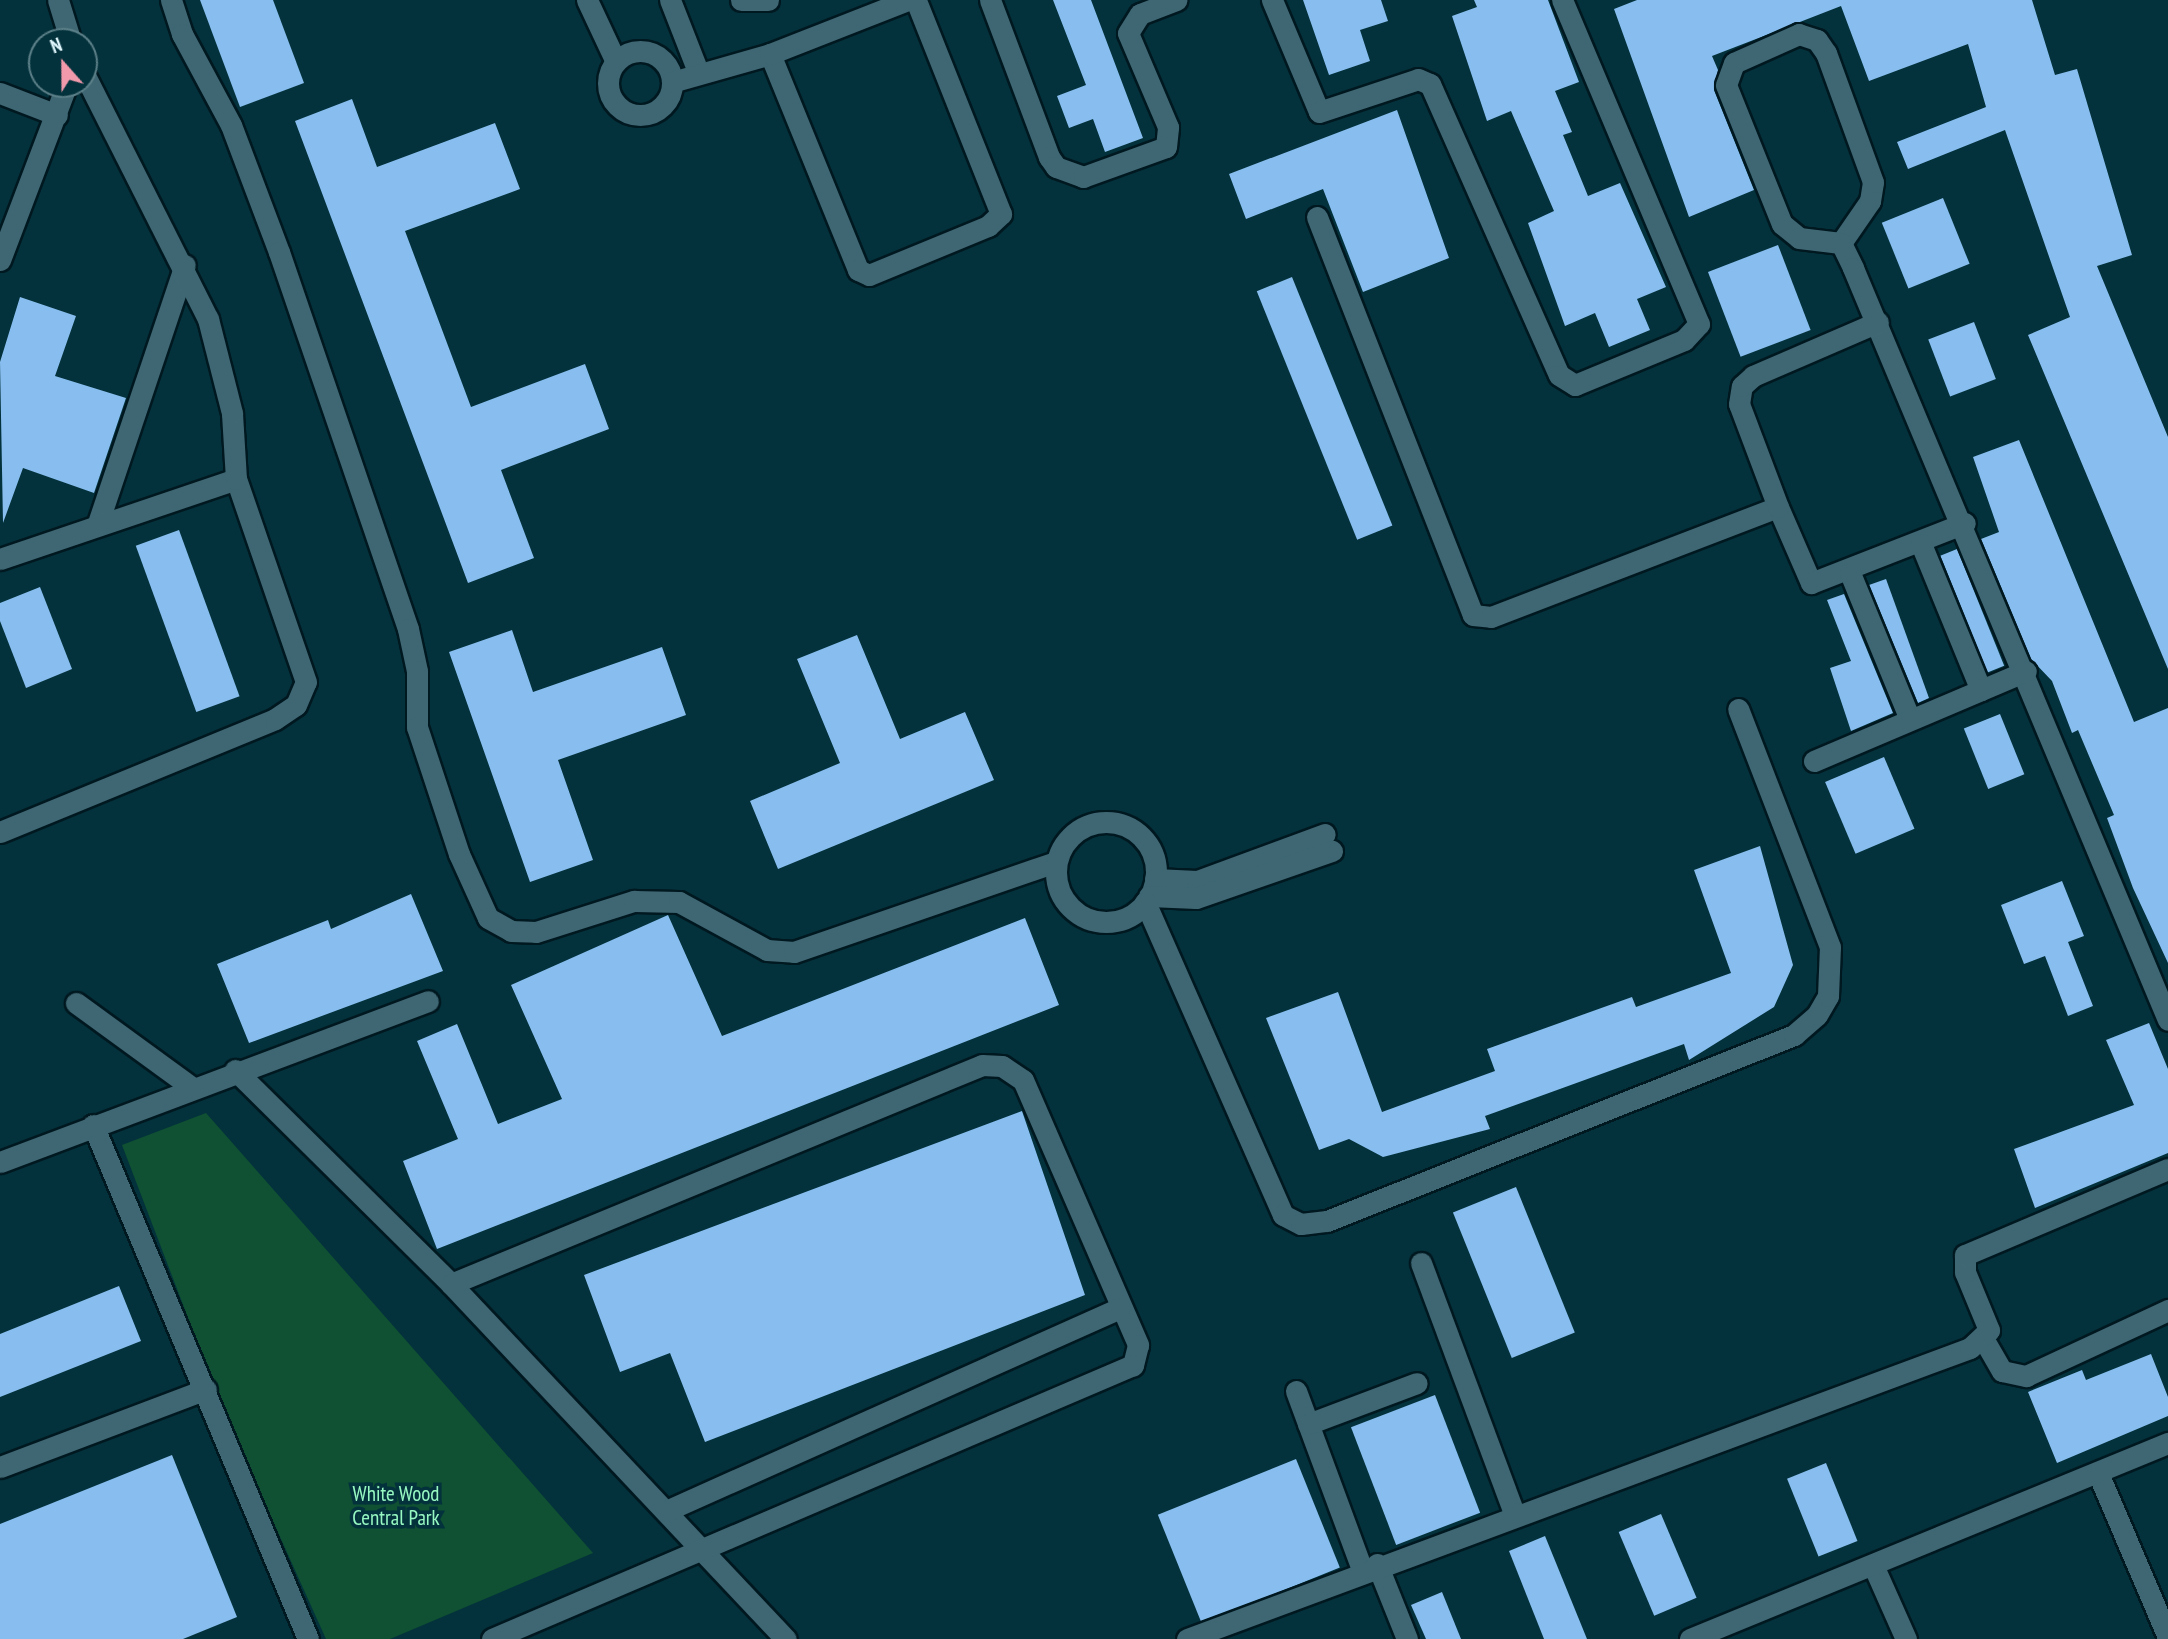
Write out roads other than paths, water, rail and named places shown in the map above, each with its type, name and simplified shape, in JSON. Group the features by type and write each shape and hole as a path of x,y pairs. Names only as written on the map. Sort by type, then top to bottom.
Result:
{"street":[{"path":"58,0 67,28"},
{"path":"171,0 269,221 410,637 417,727 459,854 488,918 511,932 536,932 634,901 679,902 767,950 794,953 1056,862 1074,833 1106,822 1123,825 1149,846 1150,893 1283,1214 1301,1224 1327,1221 1794,1035 1817,1016 1828,996 1830,947 1738,709"},
{"path":"587,0 616,62 608,91 628,113 658,110 672,82 770,54 908,0"},
{"path":"670,0 699,74"},
{"path":"741,0 768,0"},
{"path":"770,54 858,270 869,275 988,226 1001,214 916,0"},
{"path":"990,0 1049,157 1063,171 1083,177 1166,147 1168,127 1128,33 1140,15 1176,0"},
{"path":"1272,0 1319,112 1418,79 1430,84 1559,375 1575,385 1684,340 1699,324 1562,0"},
{"path":"1799,34 1817,40 1826,53 1873,181 1870,201 1840,243 1798,238 1782,224 1726,85 1734,63 1799,34"},
{"path":"616,62 646,52 664,63 672,82"},
{"path":"0,93 57,115"},
{"path":"0,260 62,98"},
{"path":"0,832 233,738 275,719 304,695 299,654 236,479 225,376 186,265 97,98"},
{"path":"1317,217 1473,615 1491,617 1778,508"},
{"path":"1840,243 1878,322 1965,523 2168,1020"},
{"path":"98,523 186,265"},
{"path":"1878,322 1753,376 1742,386 1739,404 1778,508 1811,583 1850,573 1965,523"},
{"path":"0,559 98,523 236,479"},
{"path":"1921,544 1982,690"},
{"path":"1850,573 1910,719"},
{"path":"1814,761 2026,671"},
{"path":"1056,862 1060,892 1081,916 1111,922 1150,893 1329,842"},
{"path":"0,1162 235,1070 428,1001"},
{"path":"76,1003 191,1087"},
{"path":"451,1283 982,1065 1002,1066 1023,1080 1138,1345 1133,1365 492,1639"},
{"path":"235,1070 451,1283 786,1639"},
{"path":"93,1125 206,1389 308,1639"},
{"path":"2168,1169 1965,1255 1965,1272 1988,1322 1984,1339 2002,1371 2026,1376 2168,1310"},
{"path":"1421,1262 1514,1513"},
{"path":"666,1511 1120,1308"},
{"path":"1187,1639 1370,1567 1984,1339"},
{"path":"1308,1424 1417,1383"},
{"path":"0,1467 206,1389"},
{"path":"1296,1391 1370,1567 1408,1639"},
{"path":"1690,1639 2168,1443"},
{"path":"2098,1473 2168,1637"},
{"path":"1874,1565 1906,1639"}],"park label":[{"name":"White Wood Central Park","path":"396,1506"}]}
